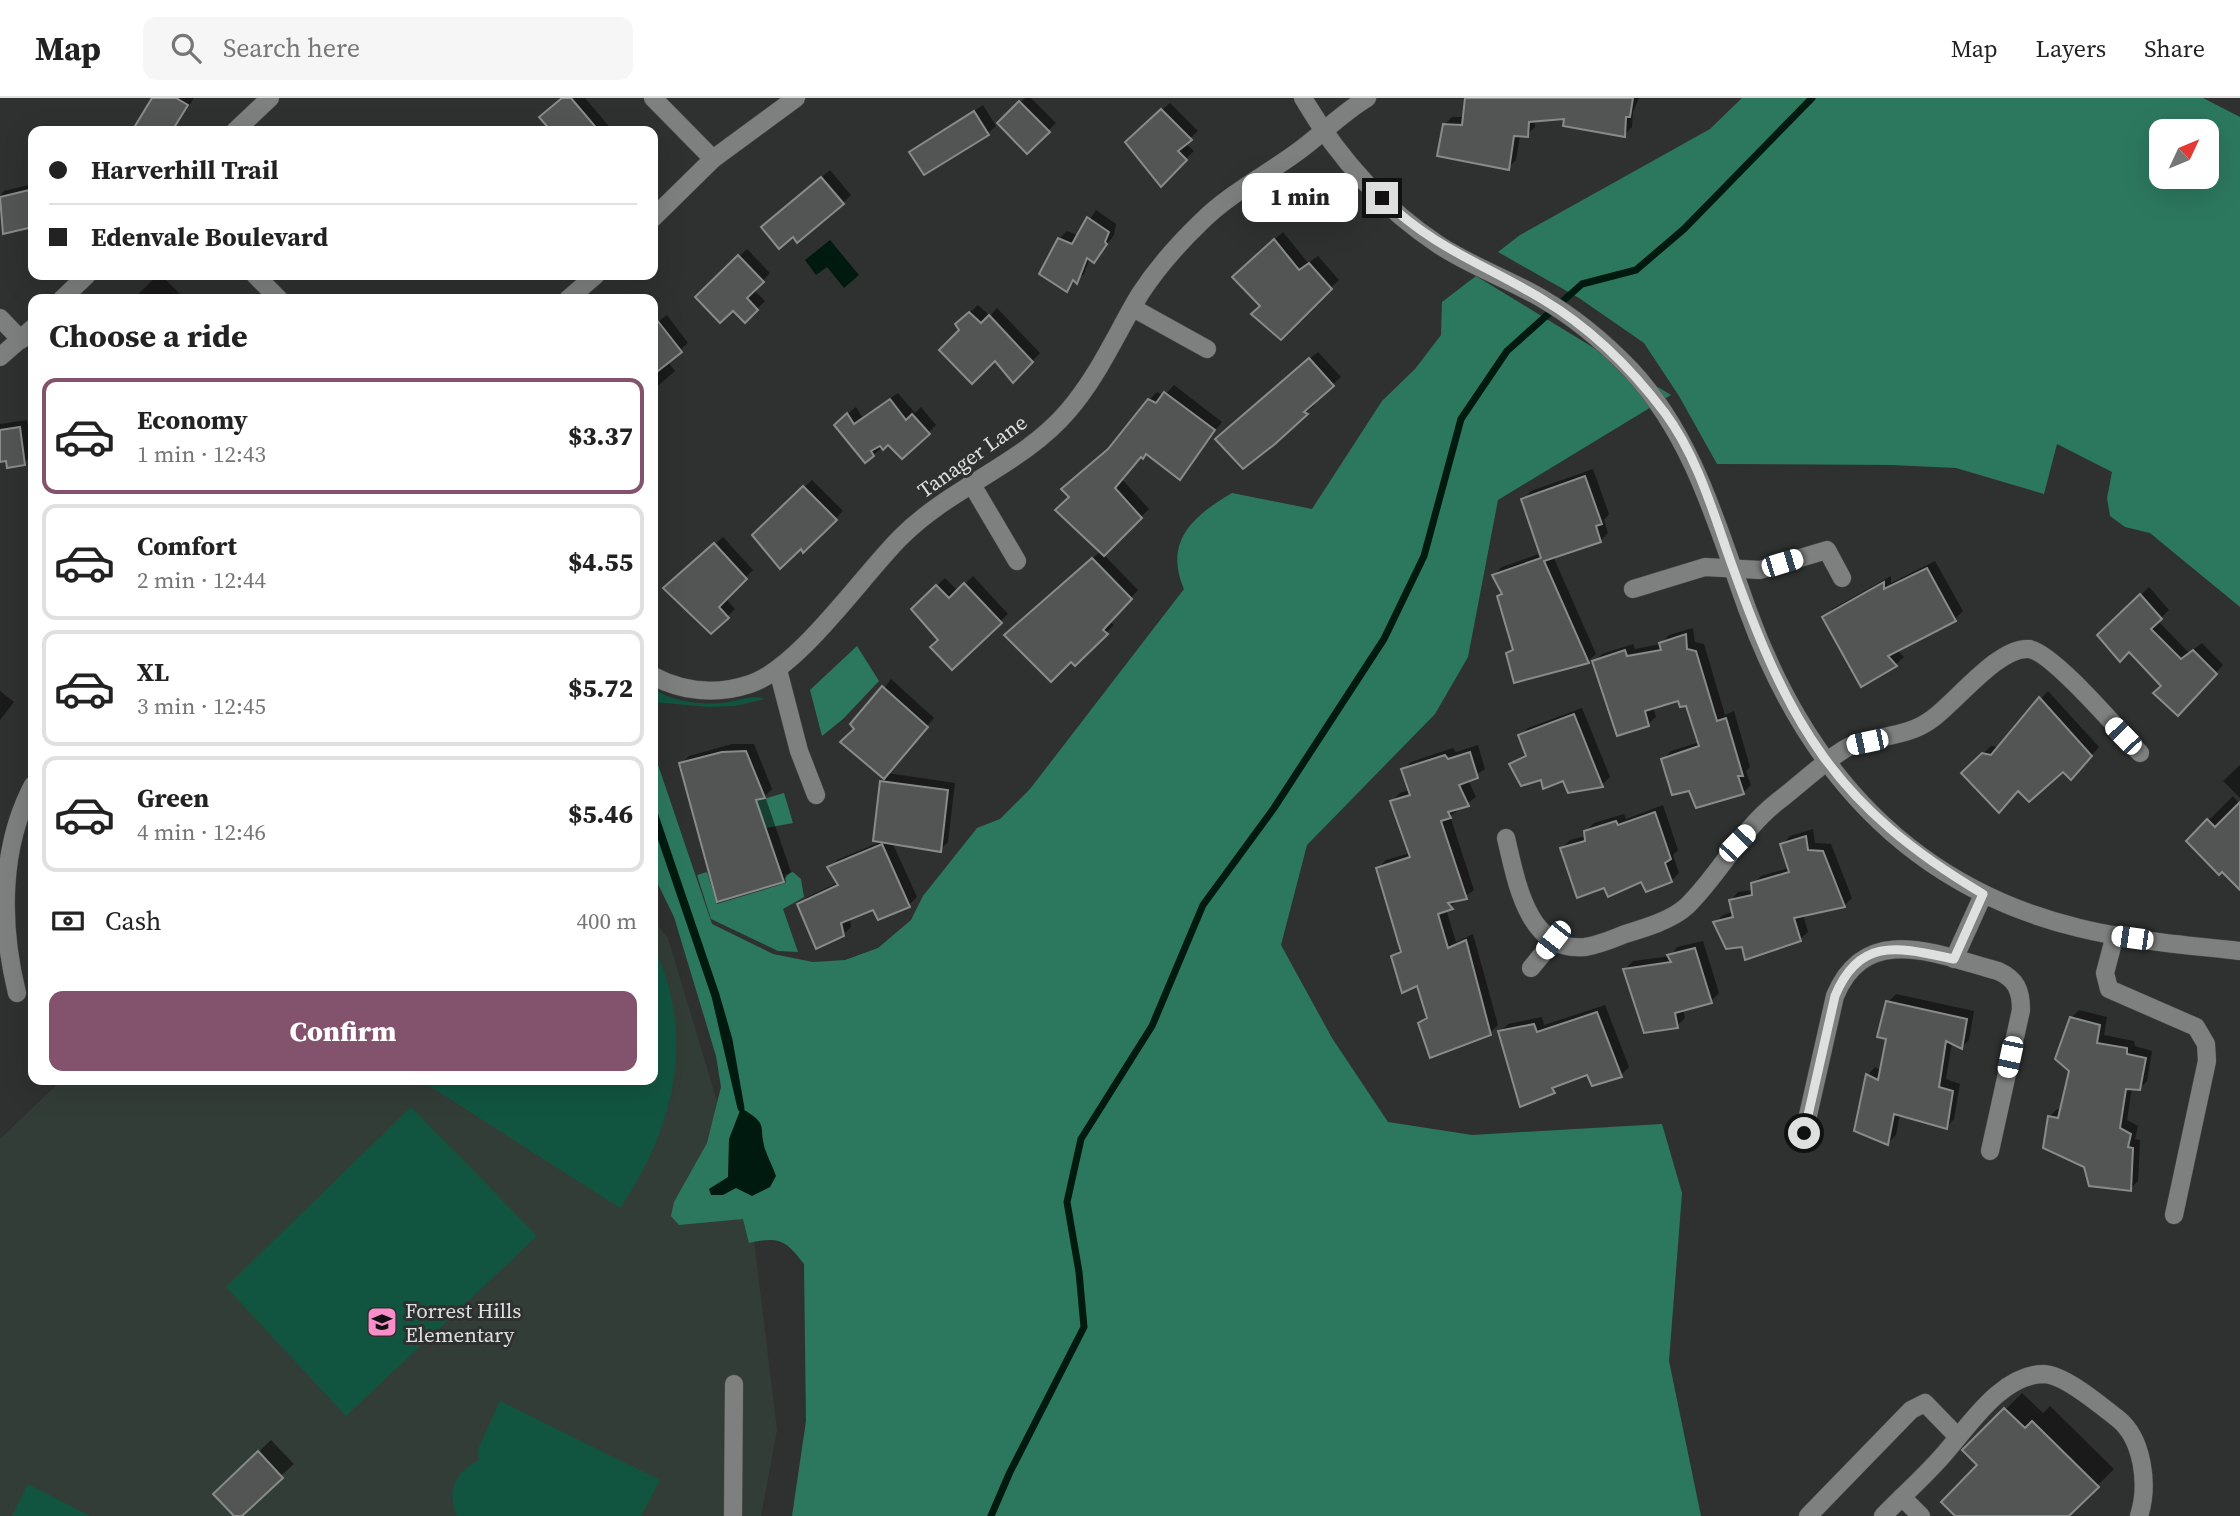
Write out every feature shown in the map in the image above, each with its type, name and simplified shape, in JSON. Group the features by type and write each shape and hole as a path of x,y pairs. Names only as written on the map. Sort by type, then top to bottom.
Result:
{"street":[{"path":"240,126 270,98"},
{"path":"653,98 713,159"},
{"path":"658,213 713,159 796,98"},
{"path":"1303,98 1323,131 1363,179 1401,216 1441,246 1542,299 1589,331 1631,371 1667,416 1696,466 1761,645 1784,697 1827,764 1858,801 1898,838 1942,870 1983,894 2036,916 2115,935 2240,951"},
{"name":"Tanager Lane","path":"658,678 703,692 750,684 778,670 900,537 945,499 1034,444 1067,412 1095,377 1133,308 1169,255 1203,219 1323,131 1345,111 1367,98"},
{"path":"67,294 82,280"},
{"path":"260,280 274,294"},
{"path":"574,294 590,280"},
{"path":"1133,308 1207,349"},
{"path":"0,318 27,334 0,358"},
{"path":"971,483 1017,561"},
{"path":"1633,589 1705,566 1760,570 1827,550 1842,578"},
{"path":"1506,838 1529,915 1553,940 1584,947 1635,931 1686,907 1773,805 1851,745 1916,730 1934,719 2005,655 2027,649 2039,653 2057,667 2140,753"},
{"path":"778,670 799,751 816,795"},
{"path":"18,993 1,916 1,874 10,832 28,795"},
{"path":"1954,959 1983,894"},
{"path":"2115,935 2105,973 2109,989 2196,1027 2206,1044 2207,1061 2174,1215"},
{"path":"1531,968 1553,940"},
{"path":"1804,1133 1835,996 1853,964 1884,949 1905,948 1954,959 2009,976 2021,996 2021,1010 1990,1151"},
{"path":"1883,1516 1952,1446 1957,1436 2021,1378 2046,1374 2087,1394 2129,1427 2138,1451 2144,1500 2139,1516"},
{"path":"733,1516 734,1384"},
{"path":"1808,1516 1911,1410 1925,1403 1957,1436"},
{"path":"1902,1497 1921,1516"}],"shaded area":[{"path":"830,240 859,275 844,288 827,267 816,275 805,260"},
{"name":"Forrest Hills Elementary","path":"658,926 668,938 751,1215 777,1430 761,1516 0,1516 0,1139 57,1085 658,1085"},
{"path":"741,1108 759,1122 765,1149 776,1176 770,1187 752,1196 736,1188 723,1195 711,1195 709,1189 728,1177 729,1139"}],"green space":[{"path":"1742,98 2203,98 2240,117 2240,607 2150,533 2125,527 2110,516 2107,498 2112,472 2057,444 2044,494 1956,468 1717,464 1679,396 1644,343 1579,298 1498,252 1520,235 1710,129"},
{"path":"1476,276 1671,395 1498,500 1468,657 1435,714 1307,845 1281,945 1332,1038 1388,1122 1472,1135 1662,1124 1682,1193 1669,1361 1701,1516 792,1516 806,1421 804,1264 781,1242 768,1240 749,1243 743,1219 679,1225 671,1216 674,1202 707,1143 721,1087 716,1056 674,917 658,884 658,765 712,924 773,954 813,962 845,960 878,948 911,920 923,896 977,828 1000,819 1030,789 1184,589 1177,556 1186,531 1195,520 1232,493 1312,509 1382,401 1415,369 1441,335 1442,302"},
{"path":"857,646 879,681 843,719 822,736 810,690"},
{"path":"658,692 695,703 722,703 754,697 765,699 735,706 709,707 658,702"},
{"path":"784,793 793,823 750,831 744,805"},
{"path":"707,872 717,904 786,883 785,875 793,872 801,879 804,897 783,909 798,952 778,951 711,919 697,875"},
{"path":"658,958 674,1013 676,1047 673,1081 666,1114 654,1146 639,1178 620,1208 428,1085 658,1085"},
{"path":"411,1107 537,1236 346,1416 226,1287"},
{"path":"500,1401 660,1480 641,1516 457,1516 452,1498 455,1483 464,1470 479,1460 478,1449"},
{"path":"28,1484 90,1516 12,1516"}],"building":[{"path":"152,98 176,98 188,105 175,126 135,126"},
{"path":"562,98 571,98 595,126 547,126 539,117"},
{"path":"1465,98 1633,98 1630,117 1626,117 1625,137 1563,126 1564,119 1529,122 1528,137 1514,136 1509,170 1437,156 1443,124 1462,125"},
{"path":"1019,101 1050,132 1027,154 997,123"},
{"path":"1161,109 1192,140 1178,151 1187,160 1161,187 1125,142"},
{"path":"974,111 989,135 924,175 909,152"},
{"path":"821,177 844,204 797,243 793,237 779,249 761,227"},
{"path":"28,190 28,228 3,234 0,197"},
{"path":"1087,217 1109,232 1105,242 1107,244 1094,263 1087,258 1077,284 1073,280 1067,292 1039,274 1058,238 1072,244"},
{"path":"1274,239 1299,270 1309,263 1332,289 1281,340 1251,314 1260,306 1232,277"},
{"path":"738,255 764,282 747,298 758,310 745,323 733,311 720,323 695,297"},
{"path":"969,312 981,323 989,315 1033,362 1013,383 995,361 972,384 939,350 959,330 955,324"},
{"path":"658,321 682,352 658,371"},
{"path":"1309,358 1334,386 1304,412 1308,414 1243,469 1215,439"},
{"path":"1164,392 1215,430 1180,480 1146,454 1143,459 1141,457 1115,488 1142,518 1104,556 1055,510 1069,497 1061,489 1108,449 1148,399 1156,403"},
{"path":"890,399 906,420 912,414 930,434 902,459 888,445 883,450 880,446 871,451 874,456 865,463 834,425 847,413 854,424"},
{"path":"20,427 25,465 7,468 6,461 0,462 0,430"},
{"path":"1585,476 1602,524 1596,526 1601,542 1544,561 1589,663 1514,683 1506,653 1513,650 1497,596 1502,594 1492,575 1541,558 1521,499"},
{"path":"803,486 837,520 803,553 801,549 780,569 752,535"},
{"path":"714,543 747,579 719,607 729,618 711,634 663,588"},
{"path":"1092,558 1132,599 1103,630 1108,634 1075,666 1071,662 1051,682 1004,635"},
{"path":"1927,568 1956,621 1888,656 1897,666 1861,687 1822,617 1884,582 1884,589"},
{"path":"964,583 1002,623 952,670 930,647 938,640 911,609 936,585 949,598"},
{"path":"2140,594 2162,619 2151,629 2181,659 2193,650 2217,674 2178,716 2153,693 2161,686 2129,652 2120,662 2097,635"},
{"path":"1686,634 1687,649 1696,651 1717,721 1726,718 1743,776 1738,776 1744,794 1696,808 1689,791 1672,795 1661,759 1699,746 1686,706 1680,707 1678,701 1645,711 1649,726 1617,736 1592,661 1625,650 1627,656 1661,650 1659,643"},
{"path":"882,686 928,727 884,779 840,742 854,729 850,724"},
{"path":"2039,697 2092,756 2071,780 2063,772 2029,802 2018,791 1999,813 1961,773 1982,753 1991,755"},
{"path":"1574,714 1603,787 1568,793 1563,781 1543,789 1541,780 1521,786 1509,764 1526,756 1518,735"},
{"path":"746,751 765,798 756,800 784,882 717,902 679,763 722,752"},
{"path":"1470,752 1478,778 1459,785 1469,806 1448,812 1451,818 1441,821 1467,899 1448,903 1453,909 1438,914 1448,948 1466,940 1491,1035 1430,1058 1418,1023 1427,1018 1417,986 1402,993 1391,956 1401,952 1376,868 1410,857 1390,801 1410,795 1401,769 1445,755 1448,759"},
{"path":"880,781 948,790 941,852 873,841"},
{"path":"2240,802 2240,890 2222,872 2219,875 2186,841 2207,819 2215,827"},
{"path":"1655,812 1671,859 1665,863 1672,882 1646,892 1641,882 1608,897 1604,888 1577,898 1560,848 1585,841 1584,831 1616,821 1618,825"},
{"path":"1806,836 1808,850 1823,851 1845,907 1794,918 1801,941 1745,960 1742,947 1726,949 1713,922 1733,917 1729,900 1752,895 1751,883 1789,872 1780,844"},
{"path":"882,844 910,907 878,920 873,910 841,923 844,936 816,949 797,904 838,885 827,867"},
{"path":"1695,948 1712,1003 1675,1013 1678,1028 1644,1033 1623,969 1671,962 1667,955"},
{"path":"1886,1001 1967,1019 1962,1049 1946,1041 1939,1087 1953,1091 1947,1129 1894,1114 1888,1145 1854,1131 1866,1074 1878,1080 1886,1039 1877,1037"},
{"path":"1597,1012 1622,1077 1592,1086 1587,1075 1552,1088 1555,1093 1520,1107 1498,1031 1534,1024 1537,1032"},
{"path":"2070,1017 2100,1025 2097,1043 2127,1048 2127,1054 2146,1058 2140,1090 2126,1089 2120,1128 2131,1134 2128,1147 2133,1148 2131,1191 2089,1186 2084,1167 2043,1148 2048,1116 2058,1118 2069,1071 2055,1059"},
{"path":"2004,1408 2025,1428 2032,1421 2099,1487 2069,1516 1955,1516 1941,1502 1977,1465 1962,1450"},
{"path":"258,1451 283,1478 242,1516 234,1516 213,1494"}],"waterway":[{"path":"991,1516 1010,1472 1084,1327 1079,1272 1067,1202 1081,1139 1152,1026 1203,905 1274,808 1384,639 1424,556 1461,419 1507,351 1582,284 1636,270 1684,229 1812,98"},
{"path":"658,825 716,995 729,1040 741,1108 715,996 658,829"}],"place":[{"name":"Forrest Hills Elementary","path":"382,1322"}],"route":[{"path":"1382,198 1441,246 1556,308 1589,331 1631,371 1667,416 1696,466 1761,645 1784,697 1807,737 1858,801 1898,838 1942,870 1983,894 1954,959 1905,948 1884,949 1853,964 1842,978 1835,996 1804,1133"}]}
